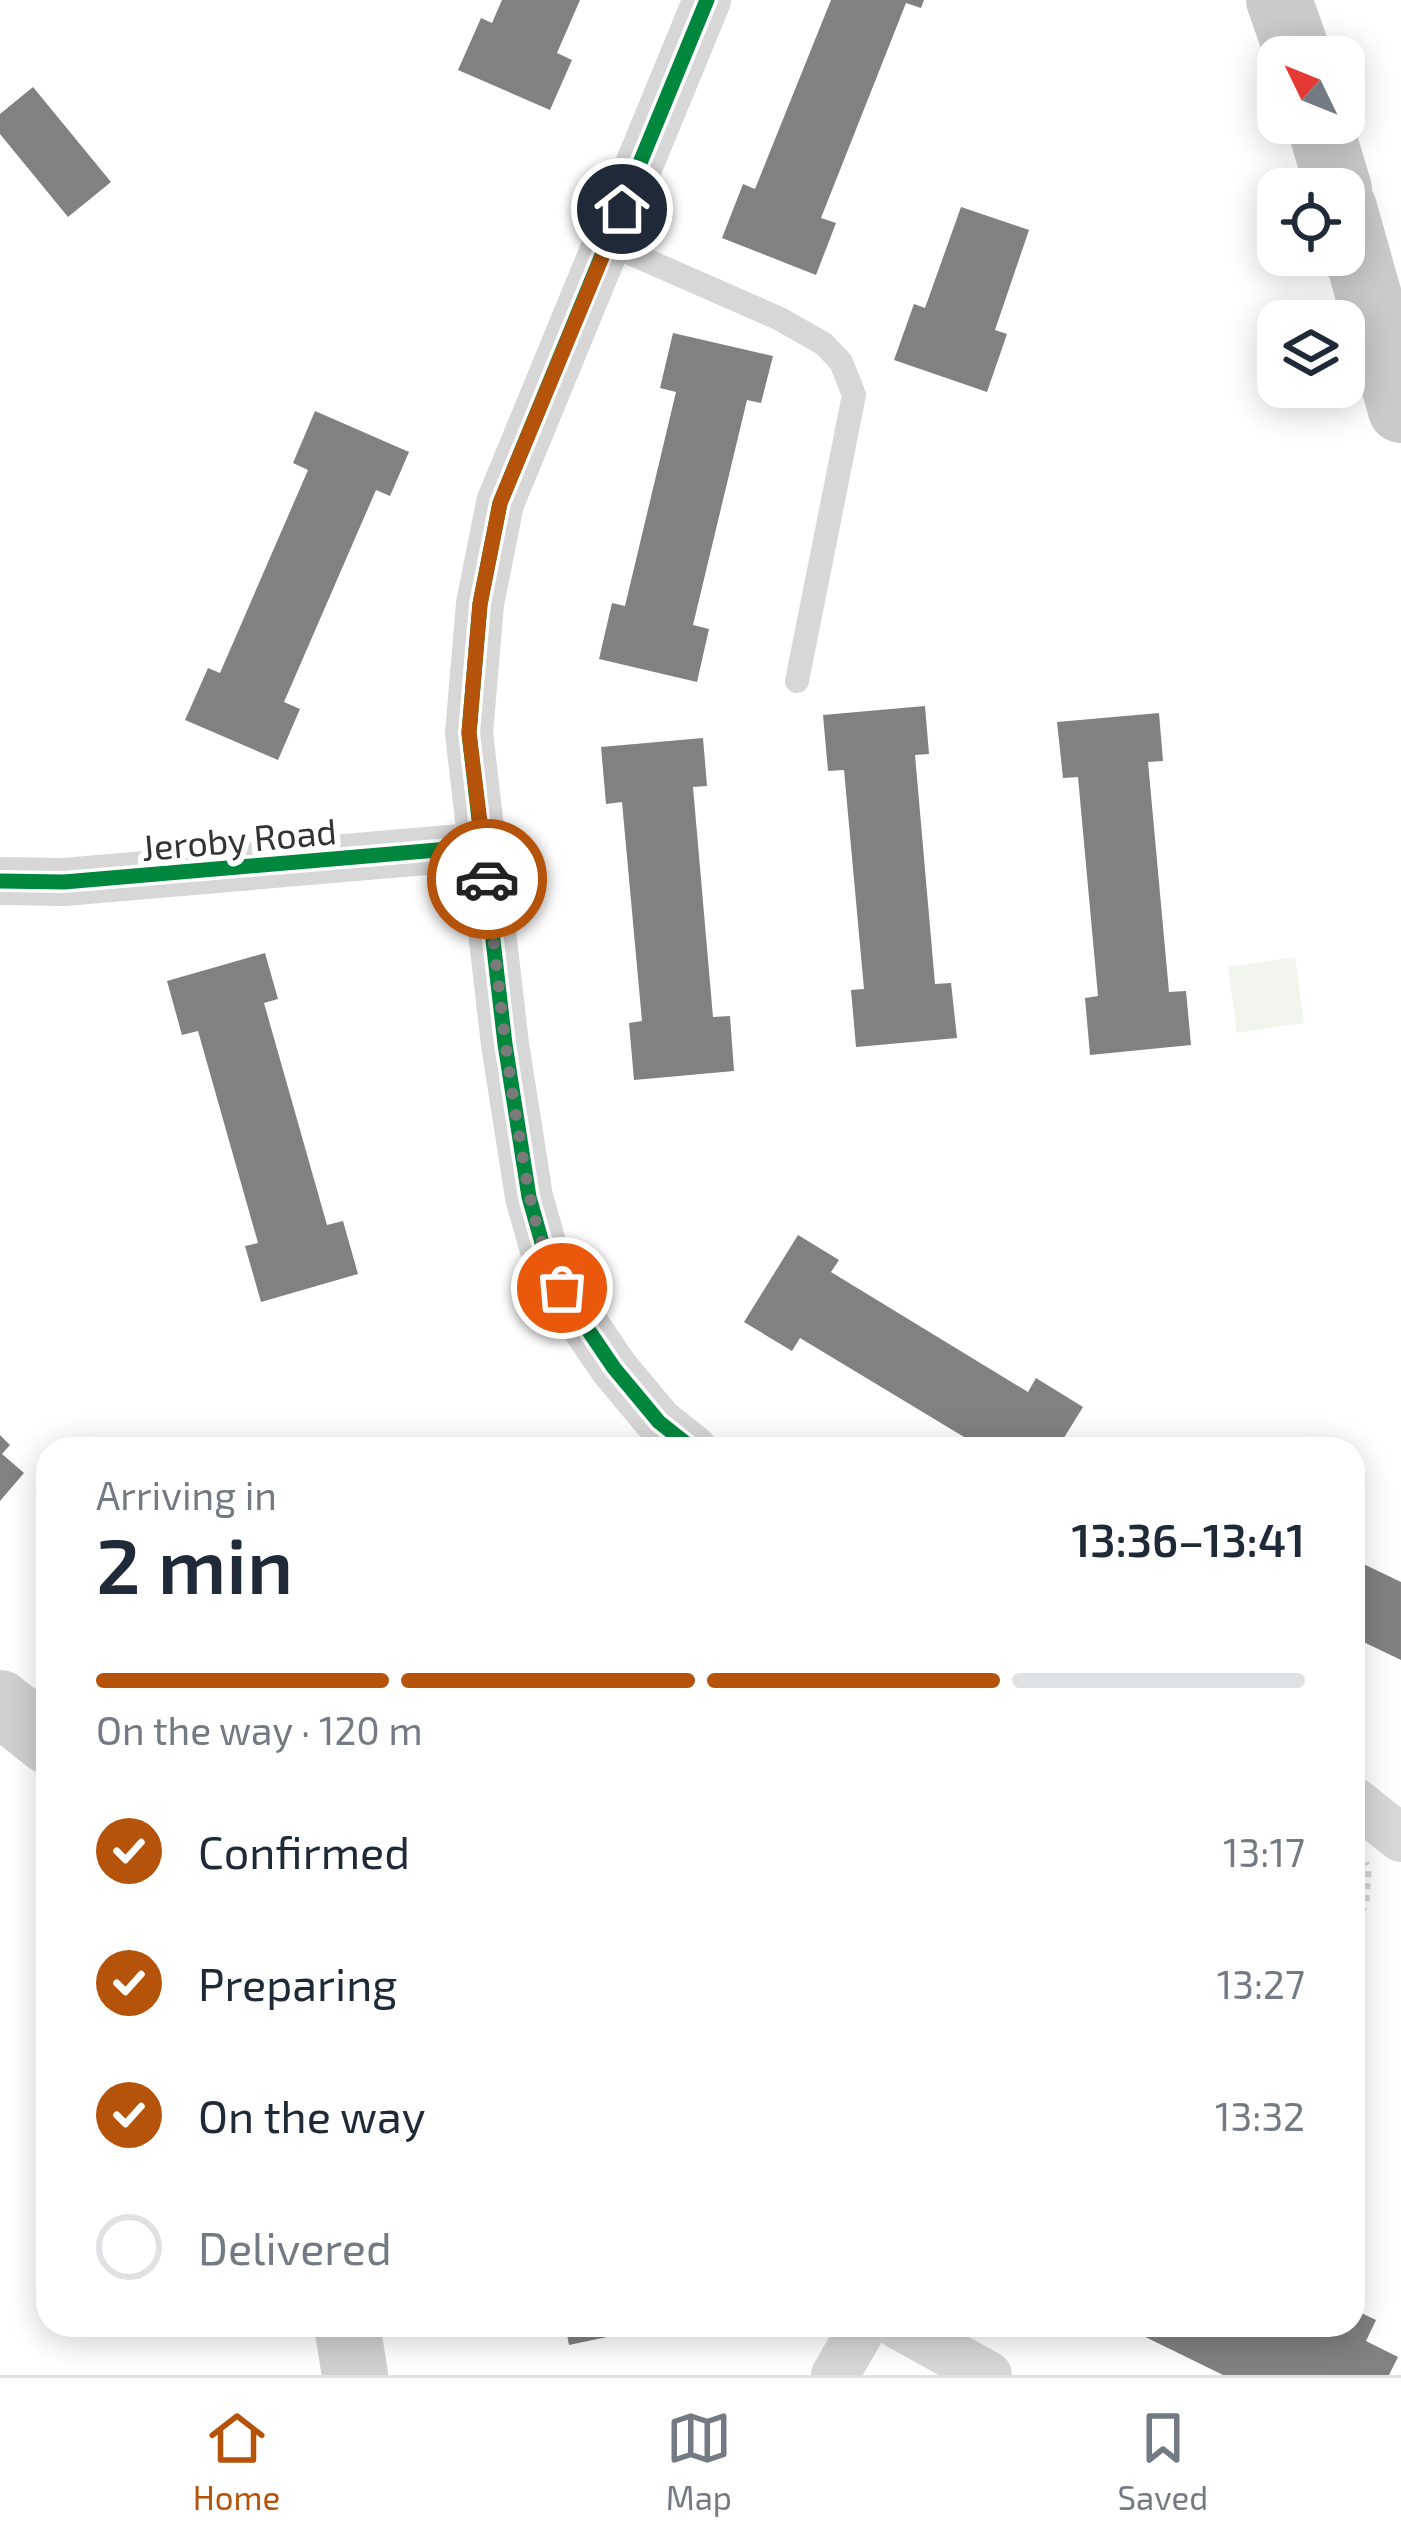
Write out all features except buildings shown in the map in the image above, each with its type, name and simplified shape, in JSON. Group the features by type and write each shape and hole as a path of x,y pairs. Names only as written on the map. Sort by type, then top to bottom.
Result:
{"main road":[{"path":"1279,0 1292,36"},
{"path":"1363,276 1401,410"},
{"path":"0,1703 36,1732"},
{"path":"348,2337 355,2375"}],"street":[{"path":"677,1437 614,1368 548,1264 529,1197 508,1066 469,733 480,604 500,503 706,0"},
{"name":"Jeroby Road","path":"0,881 64,883 484,846"},
{"path":"835,2375 857,2337"},
{"path":"920,2337 988,2375"}],"lane":[{"path":"607,244 780,319 824,344 841,362 854,395 797,681"}],"path":[{"path":"1365,1905 1368,1868 1379,1845"}],"shaded area":[{"path":"1295,957 1304,1023 1237,1033 1228,967"}],"cycle path":[{"path":"678,1437 659,1422 614,1368 548,1264 529,1197 505,1044 469,733 480,604 500,503 707,0"},
{"path":"0,881 64,882 484,846"}],"way so far":[{"path":"487,879 505,1044 529,1197 548,1264 562,1288"}],"route":[{"path":"487,879 469,733 480,604 500,503 622,209"}]}
